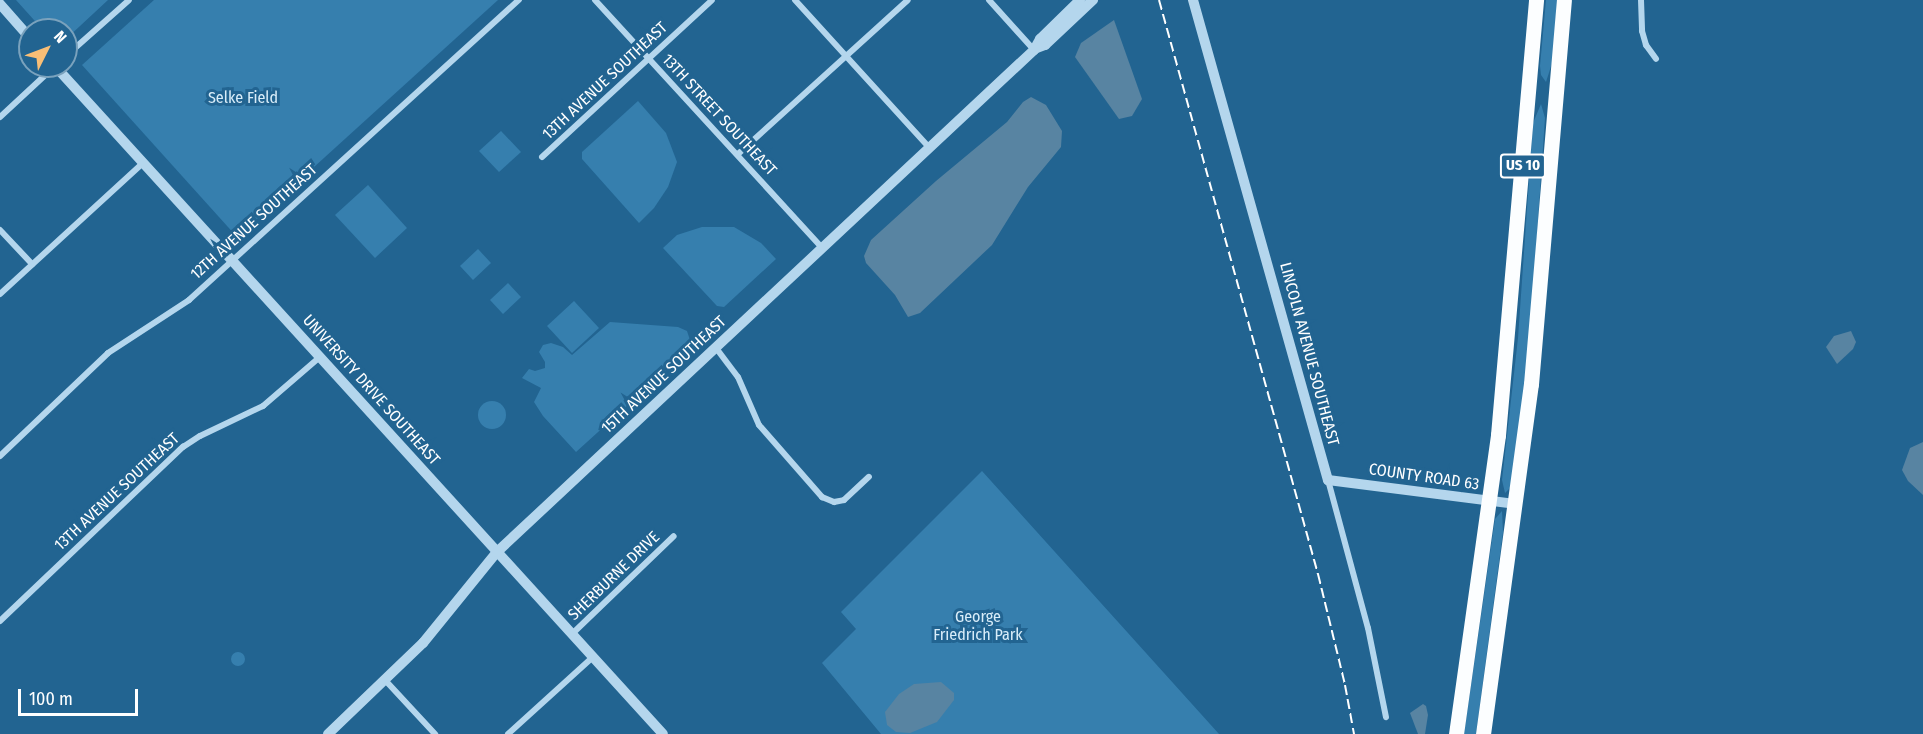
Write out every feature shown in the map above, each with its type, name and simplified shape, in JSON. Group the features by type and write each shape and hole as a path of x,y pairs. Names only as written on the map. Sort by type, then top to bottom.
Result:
{"highway":[{"name":"US 10","path":"1456,734 1490,501 1509,331 1536,0"},
{"name":"US 10","path":"1483,734 1516,504 1544,261 1564,0"}],"street":[{"path":"78,45 129,0"},
{"name":"12TH AVENUE SOUTHEAST","path":"0,456 108,353 176,310 233,260 519,0"},
{"name":"13TH STREET SOUTHEAST","path":"596,0 822,248"},
{"name":"13TH AVENUE SOUTHEAST","path":"542,157 712,0"},
{"path":"795,0 928,146"},
{"path":"738,154 908,0"},
{"path":"988,0 1034,50"},
{"name":"15TH AVENUE SOUTHEAST","path":"1034,50 1040,39 1080,0"},
{"name":"15TH AVENUE SOUTHEAST","path":"328,734 445,618 497,552 928,146 1034,50 1045,45 1093,0"},
{"name":"LINCOLN AVENUE SOUTHEAST","path":"1193,0 1366,618 1386,717"},
{"path":"1641,0 1642,31 1646,45 1656,59"},
{"path":"0,4 18,24"},
{"path":"0,117 42,78"},
{"name":"UNIVERSITY DRIVE SOUTHEAST","path":"66,78 663,734"},
{"path":"0,294 144,162"},
{"path":"0,230 32,264"},
{"path":"716,348 738,377 759,425 822,497 834,502 844,500 869,477"},
{"name":"13TH AVENUE SOUTHEAST","path":"0,621 183,447 262,405 321,356"},
{"path":"0,444 6,450"},
{"name":"COUNTY ROAD 63","path":"1328,480 1516,504"},
{"name":"SHERBURNE DRIVE","path":"572,634 674,536"},
{"path":"508,734 593,657"},
{"path":"385,680 435,734"}],"green space":[{"path":"16,0 108,0 78,28 78,18 32,18"},
{"name":"Selke Field","path":"154,0 498,0 237,237 82,65"},
{"path":"1546,0 1557,0 1553,60 1546,82 1541,75 1540,66"},
{"path":"638,101 666,133 677,162 668,187 654,208 639,223 582,159 582,152"},
{"path":"1541,104 1545,118 1530,338 1512,486 1505,493 1502,480 1518,338 1533,123"},
{"path":"501,131 521,152 499,172 479,151"},
{"path":"368,185 407,228 375,258 335,215"},
{"path":"702,227 734,227 761,243 776,259 724,307 717,306 663,248 677,235"},
{"path":"478,249 491,263 473,280 460,266"},
{"path":"508,283 521,297 503,314 490,300"},
{"path":"574,301 599,328 572,353 547,326"},
{"path":"610,322 678,327 687,331 691,343 689,348 674,356 672,365 576,452 543,416 534,402 541,388 522,378 529,369 535,371 545,368 545,362 539,352 543,345 551,343 563,347 572,355"},
{"path":"492,401 502,405 506,415 502,425 492,429 482,425 478,415 482,405"},
{"name":"George Friedrich Park","path":"982,471 1219,734 881,734 822,663 856,629 841,612"},
{"path":"1502,511 1503,532 1476,734 1464,734 1495,519"},
{"path":"235,652 241,652 245,659 241,666 235,666 231,662 231,656"}],"shaded area":[{"path":"1114,20 1142,99 1132,116 1119,119 1075,57 1081,43"},
{"path":"1031,97 1046,105 1062,131 1061,147 1028,187 992,245 920,313 908,317 895,295 866,263 864,256 871,240 936,181 1007,122 1023,102"},
{"path":"1851,331 1856,342 1853,349 1837,364 1826,347 1834,336"},
{"path":"1923,442 1923,495 1908,481 1902,470 1910,448"},
{"path":"941,682 954,693 954,700 937,722 910,733 896,732 887,725 885,712 899,694 914,684"},
{"path":"1423,704 1426,706 1428,715 1425,734 1418,734 1410,713"}],"railway":[{"path":"1159,0 1318,574 1345,685 1354,734"}]}
